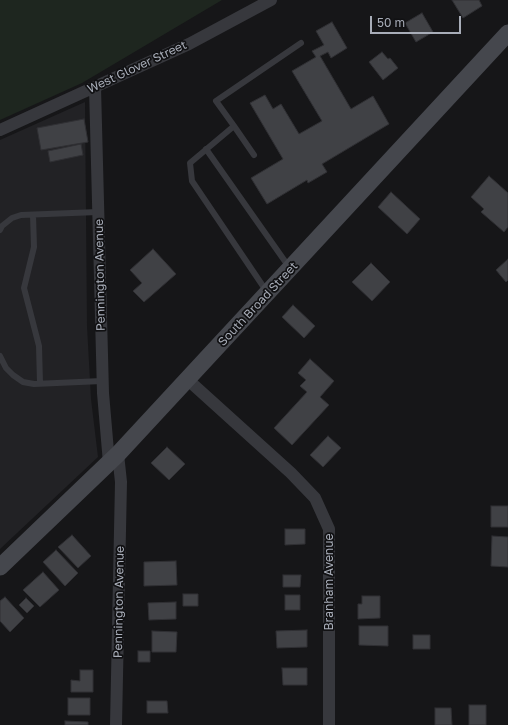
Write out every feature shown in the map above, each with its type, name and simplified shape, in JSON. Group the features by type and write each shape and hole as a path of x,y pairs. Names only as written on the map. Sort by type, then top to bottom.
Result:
{"main road":[{"name":"South Broad Street","path":"0,567 113,459 291,269 508,32"}],"street":[{"name":"West Glover Street","path":"0,130 188,44 271,0"},
{"name":"Pennington Avenue","path":"95,87 102,381 113,459 121,482 116,725"},
{"name":"Branham Avenue","path":"187,379 291,473 315,498 329,529 328,725"}],"lane":[{"path":"254,155 216,101 301,43"},
{"path":"234,126 190,163 192,180 268,293"},
{"path":"206,149 291,269"},
{"path":"0,230 2,226 12,218 21,215 98,212"},
{"path":"33,215 34,247 24,288 39,346 40,383"},
{"path":"0,356 6,368 12,375 23,382 40,383 102,381"}],"shaded area":[{"path":"0,0 222,0 82,83 0,120"},
{"path":"85,102 87,326 91,399 98,457 0,549 0,140"}],"building":[{"path":"452,0 479,0 482,6 463,18"},
{"path":"422,13 433,32 416,42 405,23"},
{"path":"332,22 347,48 331,58 328,52 320,56 351,109 373,96 389,124 322,164 327,172 308,183 307,180 267,204 251,178 283,159 250,103 265,95 273,109 281,104 299,134 322,121 292,71 316,57 312,51 324,45 316,31"},
{"path":"382,52 388,59 390,58 398,68 383,80 369,62"},
{"path":"84,119 88,142 41,150 37,128"},
{"path":"81,144 83,155 50,162 48,151"},
{"path":"489,176 508,193 508,227 504,232 481,212 484,209 471,197"},
{"path":"391,192 420,219 407,234 378,207"},
{"path":"153,249 176,274 144,302 133,291 142,283 130,270"},
{"path":"508,259 508,280 506,282 496,270"},
{"path":"371,263 390,282 372,301 352,282"},
{"path":"293,305 315,326 304,338 282,317"},
{"path":"310,359 334,381 320,397 329,405 292,445 274,428 307,392 300,386 306,380 298,373"},
{"path":"328,436 341,448 323,467 310,455"},
{"path":"167,447 185,464 169,480 151,463"},
{"path":"491,506 508,506 508,527 491,527"},
{"path":"285,529 305,529 305,544 285,545"},
{"path":"72,535 91,556 78,568 58,547"},
{"path":"492,536 508,537 508,567 491,566"},
{"path":"56,550 78,573 65,586 43,562"},
{"path":"176,561 177,585 144,586 144,562"},
{"path":"43,572 59,590 40,607 23,590"},
{"path":"283,575 301,575 300,587 283,587"},
{"path":"183,594 198,594 198,606 183,606"},
{"path":"285,595 300,595 300,610 285,610"},
{"path":"362,596 380,596 380,618 358,619 358,604 362,604"},
{"path":"5,597 24,618 10,632 0,621 0,601"},
{"path":"26,598 34,606 27,613 19,605"},
{"path":"176,602 176,619 149,620 148,603"},
{"path":"359,626 388,626 388,646 359,645"},
{"path":"307,630 307,647 277,648 276,631"},
{"path":"152,631 177,632 176,652 152,652"},
{"path":"413,635 430,635 430,649 413,649"},
{"path":"138,651 150,651 150,662 138,662"},
{"path":"282,668 307,668 307,685 283,685"},
{"path":"80,670 93,670 93,692 71,692 71,680 80,681"},
{"path":"68,698 90,698 90,715 68,715"},
{"path":"147,701 167,701 168,713 147,713"},
{"path":"469,705 486,705 486,725 469,725"},
{"path":"435,708 451,708 452,725 435,725"},
{"path":"65,721 88,722 88,725 65,725"}]}
